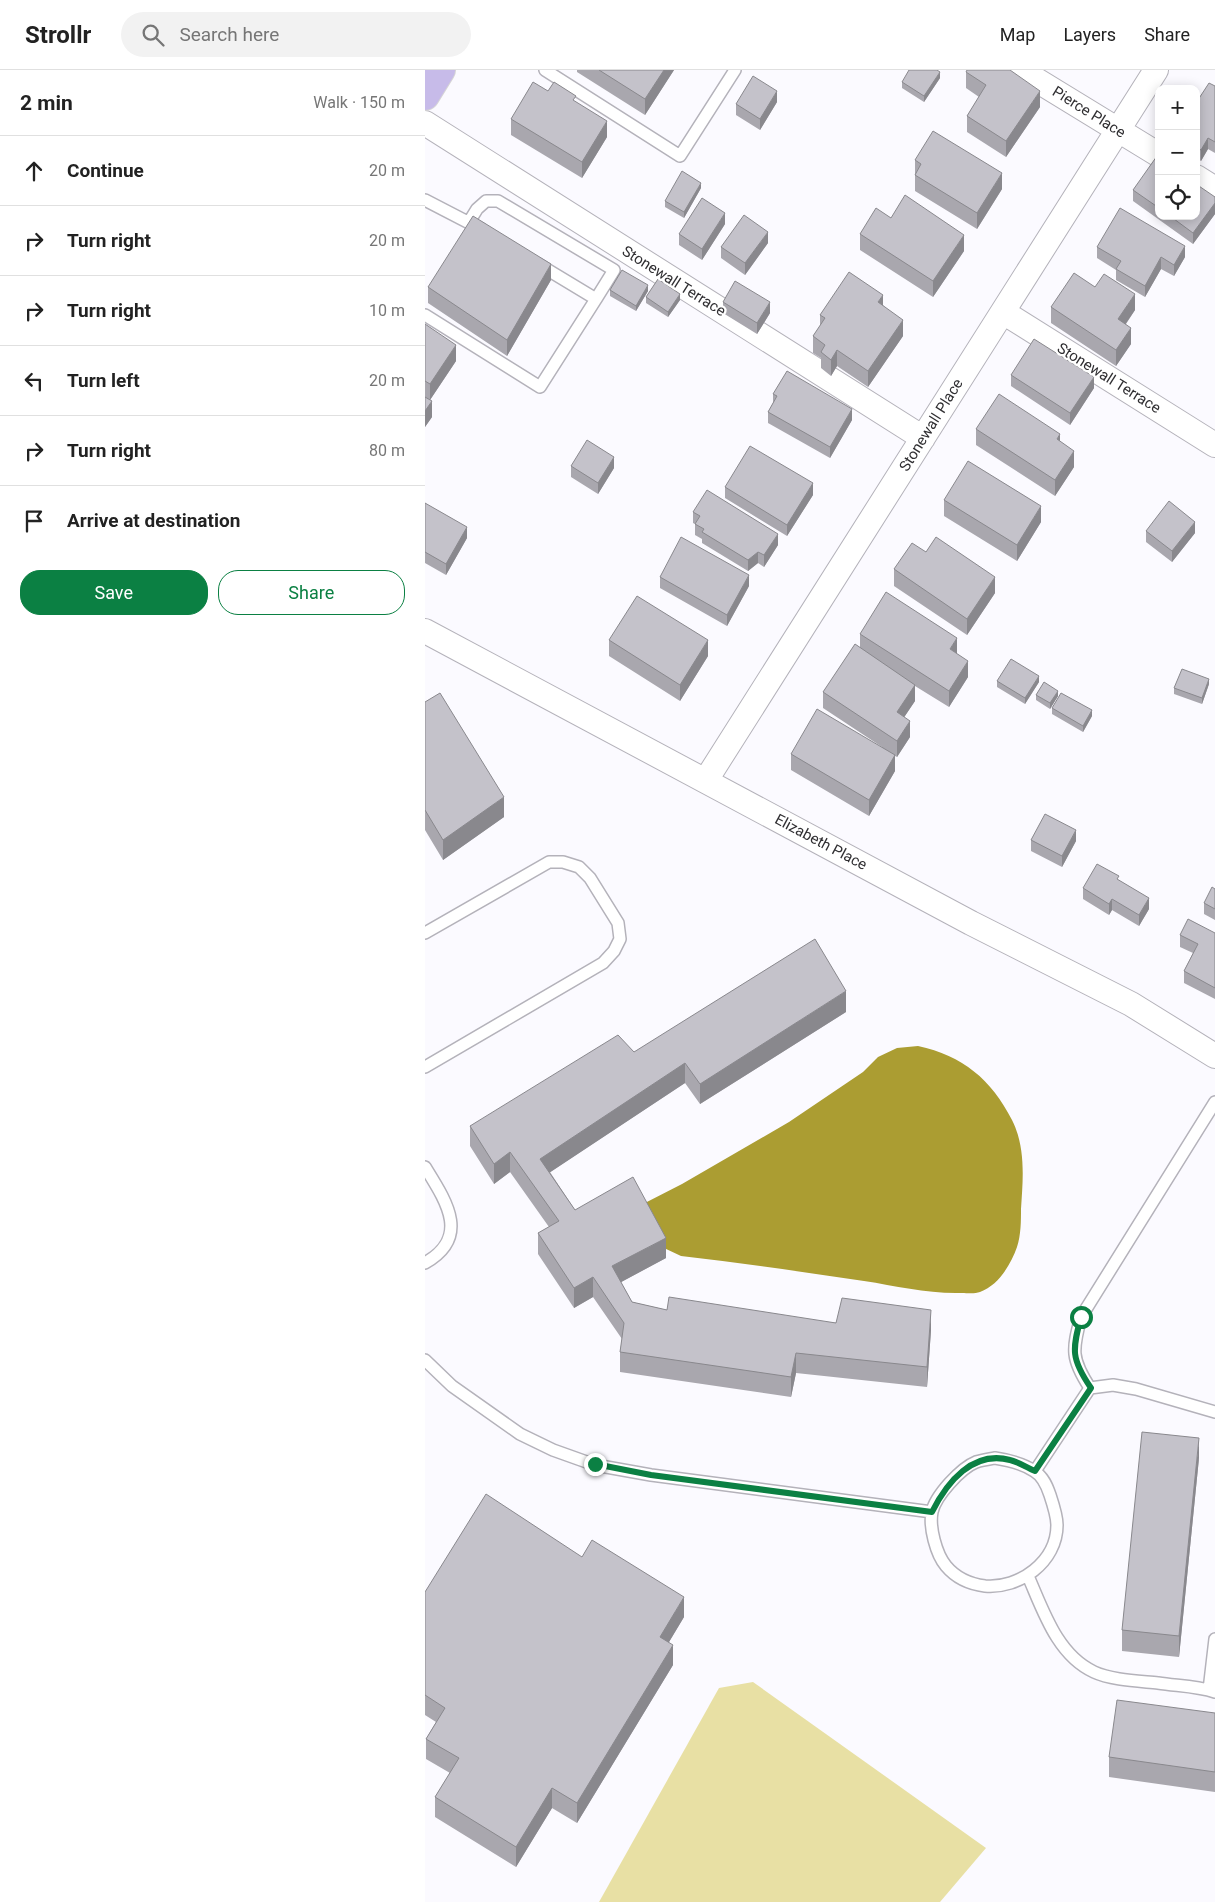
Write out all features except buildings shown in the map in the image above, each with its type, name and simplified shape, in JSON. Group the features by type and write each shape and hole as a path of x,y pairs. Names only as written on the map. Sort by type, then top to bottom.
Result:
{"main road":[{"path":"425,96 441,70"}],"street":[{"name":"Pierce Place","path":"1020,70 1155,153"},
{"name":"Stonewall Place","path":"706,780 1157,70"},
{"name":"Stonewall Terrace","path":"425,124 923,438"},
{"path":"1200,179 1215,188"},
{"name":"Stonewall Terrace","path":"1003,312 1215,445"},
{"name":"Elizabeth Place","path":"425,631 971,923 1131,1004 1215,1056"}],"lane":[{"path":"545,70 680,156 735,70"},
{"path":"425,200 490,235"},
{"path":"425,315 541,387 614,270 498,200 486,201 469,222"},
{"path":"531,259 596,299"},
{"path":"425,933 549,862 563,862 579,867 590,878 618,923 620,939 614,951 603,963 427,1063"},
{"path":"1091,1388 1078,1369 1074,1343 1081,1317 1215,1102"},
{"path":"425,1167 441,1192 451,1216 452,1233 437,1256 425,1263"},
{"path":"425,1360 452,1386 520,1434 553,1450 595,1464 651,1475 932,1512"},
{"path":"1035,1471 1091,1388 1113,1385 1136,1389 1215,1412"},
{"path":"995,1458 1011,1460 1035,1471 1045,1481 1057,1524 1053,1544 1042,1562 1028,1576 1015,1583 997,1587 977,1585 958,1578 945,1566 936,1552 932,1512 941,1495 964,1469 976,1462 995,1458"},
{"path":"1028,1576 1047,1620 1064,1647 1077,1661 1094,1672 1118,1678 1212,1691 1215,1640"}],"shaded area":[{"path":"918,1046 949,1056 974,1071 985,1081 1004,1105 1020,1142 1023,1164 1021,1228 1017,1247 1008,1267 987,1289 976,1293 925,1291 681,1256 664,1248 641,1205 682,1184 789,1122 863,1072 878,1057 897,1048"},
{"path":"753,1682 986,1848 940,1902 599,1902 719,1688"}],"route":[{"path":"595,1464 651,1475 932,1512 941,1495 953,1480 964,1469 976,1462 995,1458 1011,1460 1035,1471 1091,1388 1078,1369 1074,1343 1081,1317"}]}
